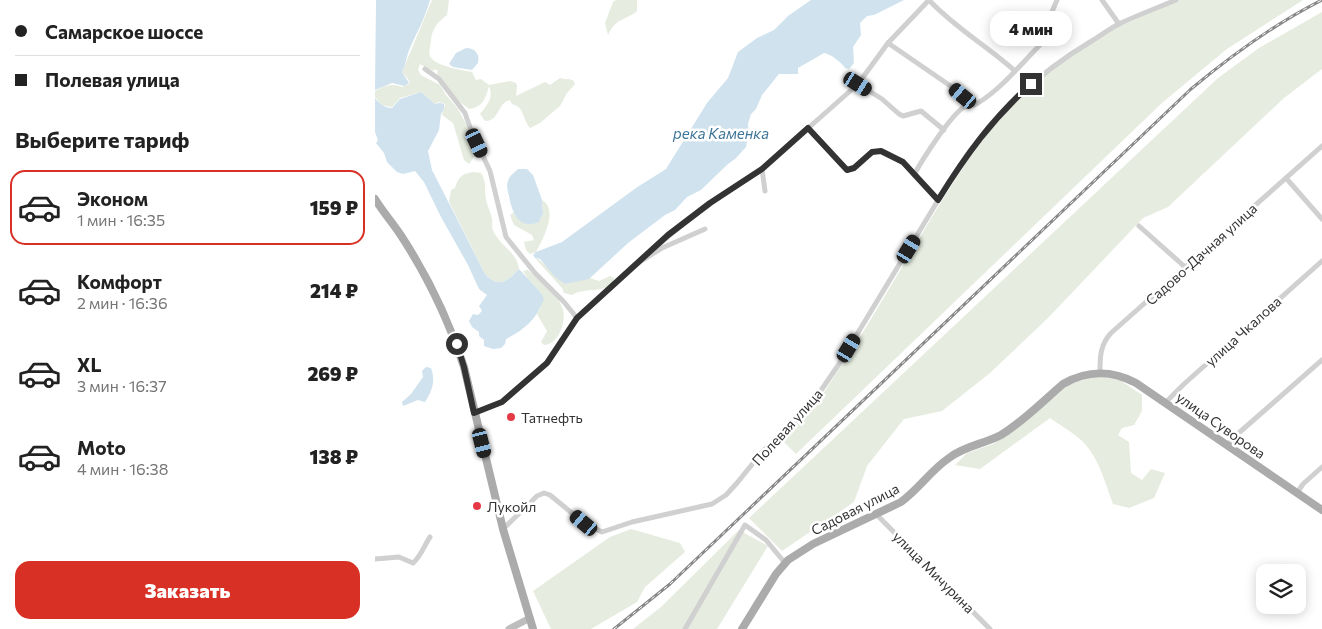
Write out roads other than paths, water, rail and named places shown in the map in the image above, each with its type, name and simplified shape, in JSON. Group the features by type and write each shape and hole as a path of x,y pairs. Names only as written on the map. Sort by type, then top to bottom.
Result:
{"main road":[{"path":"375,200 399,233 431,289 457,344 503,529 533,629"},
{"name":"улица Суворова","path":"1100,372 1129,379 1166,402 1322,510"},
{"name":"Садовая улица","path":"742,629 769,584 785,563 813,544 901,502 950,457 1002,434 1063,384 1074,378 1100,372"}],"street":[{"path":"474,413 502,402 547,363 577,318 668,235 703,208 762,169 858,84 888,43 929,0 944,16 995,53 1015,71"},
{"path":"914,175 923,158 964,107 974,105 1002,84 1039,45 1042,39 1041,29 1051,14 1057,0"},
{"path":"1102,0 1119,24"},
{"name":"Полевая улица","path":"503,529 537,496 543,493 550,495 584,523 602,532 632,522 712,504 726,495 761,452 811,405 839,364 966,155 987,128 1013,100 1061,59 1119,24 1176,0"},
{"path":"888,43 952,86 974,105"},
{"path":"425,69 439,79 465,113 489,171 506,237 535,273 577,318"},
{"path":"858,84 882,99 899,114 903,116 921,111 944,130"},
{"path":"808,128 847,170 854,168 869,154 877,150 881,151 903,162 938,200"},
{"name":"Садово-Дачная улица","path":"1100,372 1101,352 1107,337 1322,146"},
{"path":"762,169 765,191"},
{"path":"1285,178 1322,219"},
{"path":"1139,226 1185,267"},
{"path":"641,261 662,248 705,229"},
{"name":"улица Чкалова","path":"1166,402 1322,261"},
{"path":"1228,445 1233,438 1322,360"},
{"path":"1297,493 1303,484 1322,467"},
{"name":"улица Мичурина","path":"877,514 990,629"},
{"path":"685,629 745,525 766,540 785,563"},
{"path":"375,559 399,557 413,564 419,558 423,547 430,537"},
{"path":"509,629 529,618"}],"water":[{"path":"376,0 430,0 402,72 409,83 404,86 392,83 375,90"},
{"name":"река Каменка","path":"811,0 904,0 874,15 867,16 860,23 861,35 853,47 854,63 849,69 824,53 798,68 798,74 779,74 762,95 756,109 751,114 746,147 735,159 701,190 687,197 675,210 665,215 628,243 589,279 565,284 555,277 540,259 535,258 533,255 536,252 562,242 636,188 666,169 707,103 728,78 738,52 757,38 774,30 788,16"},
{"path":"466,48 474,50 478,57 478,63 472,70 453,67 449,64 456,53"},
{"path":"421,92 435,104 444,104 439,130 428,151 432,170 485,274 490,279 503,282 519,269 541,293 544,299 534,318 519,332 506,339 505,344 501,348 493,349 484,346 484,340 469,321 473,314 478,315 482,311 479,306 487,295 479,289 424,182 415,171 403,174 397,172 387,162 384,153 376,143 378,140 375,132 375,98 383,105 392,108 400,99"},
{"path":"518,169 527,169 533,175 542,200 543,213 539,222 526,224 522,222 512,208 507,183"},
{"path":"426,367 431,368 433,386 425,402 418,400 403,406 402,402 411,394 423,377 422,371"}],"railway":[{"path":"614,629 670,584 1191,89 1254,41 1287,19 1322,0"}],"place":[{"name":"Татнефть","path":"511,417"},
{"name":"Лукойл","path":"477,506"}]}
